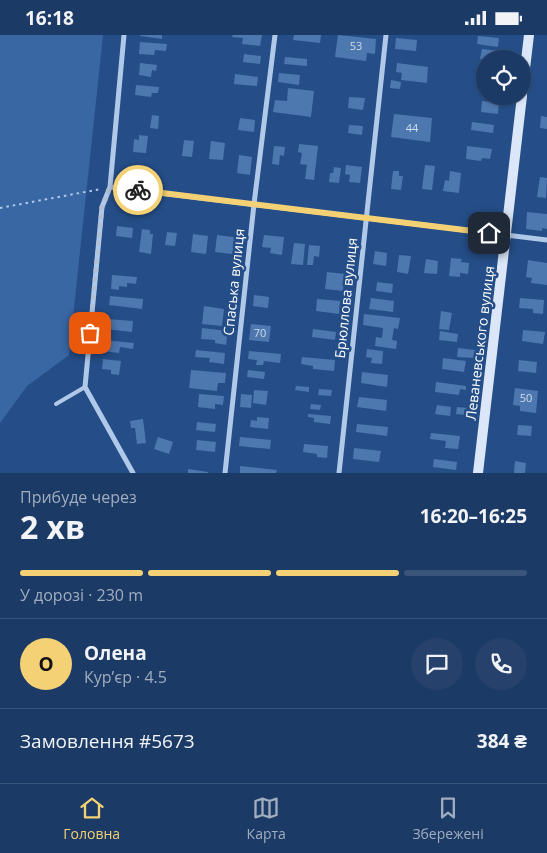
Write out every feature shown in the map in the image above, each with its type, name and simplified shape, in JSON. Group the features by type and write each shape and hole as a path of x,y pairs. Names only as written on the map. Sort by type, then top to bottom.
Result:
{"street":[{"path":"124,35 110,187 102,207 85,387 133,473"},
{"name":"Спаська вулиця","path":"225,473 254,204 275,35"},
{"name":"Брюллова вулиця","path":"339,473 386,35"},
{"name":"Леваневського вулиця","path":"527,50 529,35"},
{"name":"Леваневського вулиця","path":"478,473 521,105"},
{"path":"110,187 547,240"}],"lane":[{"path":"56,404 85,387"}],"path":[{"path":"0,208 110,187"}],"shaded area":[{"path":"0,35 103,35 69,355 27,386 0,423"}],"building":[{"path":"162,35 162,39 140,36"},
{"path":"233,35 262,35 260,46 242,44 243,38 232,37"},
{"path":"294,35 321,35 320,43 293,40"},
{"path":"338,35 376,39 375,54 367,53 366,61 335,57"},
{"path":"478,36 499,38 498,47 477,44"},
{"path":"396,38 417,40 416,51 395,49"},
{"path":"140,42 167,44 166,51 155,50 154,55 139,54"},
{"path":"244,54 261,56 260,64 243,62"},
{"path":"285,57 307,59 307,66 284,64"},
{"path":"140,63 157,65 156,71 152,70 151,77 139,75"},
{"path":"397,63 428,67 427,83 401,80 402,73 396,72"},
{"path":"279,73 300,75 299,85 278,82"},
{"path":"235,74 258,77 257,86 234,84"},
{"path":"391,80 401,82 400,89 390,88"},
{"path":"136,85 159,87 158,93 152,93 151,97 135,95"},
{"path":"288,88 314,91 311,117 273,112 275,100 287,101"},
{"path":"349,97 365,98 363,110 348,108"},
{"path":"482,105 499,105 498,114 481,112"},
{"path":"394,114 432,118 430,142 391,137"},
{"path":"152,115 159,116 158,129 150,128"},
{"path":"541,116 547,117 547,129 540,128"},
{"path":"240,118 255,120 254,132 238,130"},
{"path":"472,122 494,125 493,133 471,130"},
{"path":"349,125 363,126 362,135 348,133"},
{"path":"139,135 148,136 146,153 133,152 134,139 139,140"},
{"path":"184,140 194,141 192,157 182,156"},
{"path":"211,141 225,143 223,160 209,159"},
{"path":"299,144 318,146 314,180 305,179 307,165 300,164 302,153 298,152"},
{"path":"274,146 285,147 284,156 280,155 279,165 272,164"},
{"path":"467,146 492,149 490,159 482,158 481,161 466,159"},
{"path":"239,155 252,157 250,175 237,173"},
{"path":"346,165 362,167 360,183 349,182 350,175 345,174"},
{"path":"425,165 435,166 432,190 422,189"},
{"path":"334,167 341,168 339,183 329,182 330,173 333,173"},
{"path":"393,171 399,171 399,176 403,176 401,190 391,189"},
{"path":"450,171 461,173 459,193 443,191 445,180 449,181"},
{"path":"540,177 547,178 546,198 537,197"},
{"path":"527,212 547,214 547,229 542,228 542,231 526,229"},
{"path":"117,226 133,228 132,238 116,236"},
{"path":"142,229 150,230 150,234 153,234 151,254 139,252"},
{"path":"167,232 177,233 175,246 165,245"},
{"path":"193,234 208,236 206,254 191,252"},
{"path":"217,235 241,238 240,255 215,252"},
{"path":"264,235 284,237 282,255 270,253 271,248 262,247"},
{"path":"294,243 305,244 303,265 291,264"},
{"path":"309,245 320,246 319,257 314,256 313,265 307,265"},
{"path":"375,251 387,253 386,266 373,264"},
{"path":"399,255 411,256 408,274 397,272"},
{"path":"451,258 462,259 461,262 469,263 468,274 460,273 460,277 449,276"},
{"path":"426,259 438,261 437,274 424,273"},
{"path":"528,260 547,263 547,285 531,283 532,278 526,277"},
{"path":"327,272 345,274 343,291 325,289"},
{"path":"112,275 137,277 136,284 127,283 127,287 119,286 119,290 111,289"},
{"path":"377,282 393,284 392,293 376,291"},
{"path":"254,295 269,297 268,308 253,306"},
{"path":"110,296 143,299 142,309 109,305"},
{"path":"371,298 394,301 393,312 369,309"},
{"path":"520,298 544,300 543,314 533,313 533,309 519,308"},
{"path":"317,299 340,301 339,314 316,311"},
{"path":"204,306 224,309 222,326 202,324"},
{"path":"441,311 452,313 449,330 439,329"},
{"path":"364,314 400,318 398,329 394,328 392,340 397,341 396,349 375,346 376,337 382,338 383,328 363,325"},
{"path":"107,319 133,321 132,332 106,329"},
{"path":"251,324 271,326 269,342 249,340"},
{"path":"202,328 228,331 226,345 215,343 215,340 201,339"},
{"path":"313,329 336,332 335,340 312,337"},
{"path":"523,330 545,332 543,344 522,341"},
{"path":"440,331 458,334 457,342 439,340"},
{"path":"104,340 134,343 133,349 120,347 119,353 103,351"},
{"path":"458,348 475,350 474,358 457,357"},
{"path":"367,349 383,351 382,364 371,363 372,358 366,357"},
{"path":"196,350 225,353 224,364 209,362 210,358 195,357"},
{"path":"249,351 281,354 280,363 264,361 263,365 256,365 257,360 248,359"},
{"path":"302,357 335,360 334,371 313,369 313,366 301,364"},
{"path":"443,358 466,361 464,372 442,369"},
{"path":"103,359 121,361 119,375 111,374 111,370 102,369"},
{"path":"519,360 537,362 536,373 518,371"},
{"path":"191,370 226,373 225,383 218,383 217,391 189,388"},
{"path":"248,370 265,372 264,379 247,377"},
{"path":"362,372 388,375 387,387 361,383"},
{"path":"436,382 466,386 466,390 460,389 459,395 435,392"},
{"path":"296,386 309,387 309,392 295,390"},
{"path":"515,388 538,391 536,413 520,411 520,406 513,405"},
{"path":"319,389 332,390 331,396 318,395"},
{"path":"254,390 268,391 266,405 253,403"},
{"path":"199,394 224,396 223,405 215,404 215,409 198,407"},
{"path":"241,394 252,395 251,408 240,407"},
{"path":"359,397 387,400 386,411 357,407"},
{"path":"311,404 321,405 320,410 310,409"},
{"path":"437,405 451,407 450,416 435,414"},
{"path":"457,407 467,408 466,415 456,414"},
{"path":"308,414 331,416 330,424 314,422 314,418 308,417"},
{"path":"257,417 269,418 268,429 250,427 251,420 257,421"},
{"path":"143,419 146,443 137,444 135,428 131,428 130,421"},
{"path":"197,422 216,424 215,432 196,430"},
{"path":"357,424 388,427 387,436 356,432"},
{"path":"518,425 532,426 531,436 517,435"},
{"path":"431,433 460,436 458,449 445,448 446,441 430,439"},
{"path":"158,437 173,442 169,454 154,449"},
{"path":"240,437 271,440 270,449 239,446"},
{"path":"197,440 216,442 215,452 196,450"},
{"path":"304,444 328,446 327,458 303,452"},
{"path":"354,448 381,451 379,462 353,459"},
{"path":"434,459 457,462 456,470 433,467"},
{"path":"515,461 526,463 525,473 514,473"},
{"path":"240,466 277,470 276,473 240,473"},
{"path":"188,469 208,472 208,473 188,473"}],"way so far":[{"path":"90,333 102,207 110,187 138,190"}],"route":[{"path":"138,190 489,233"}]}
